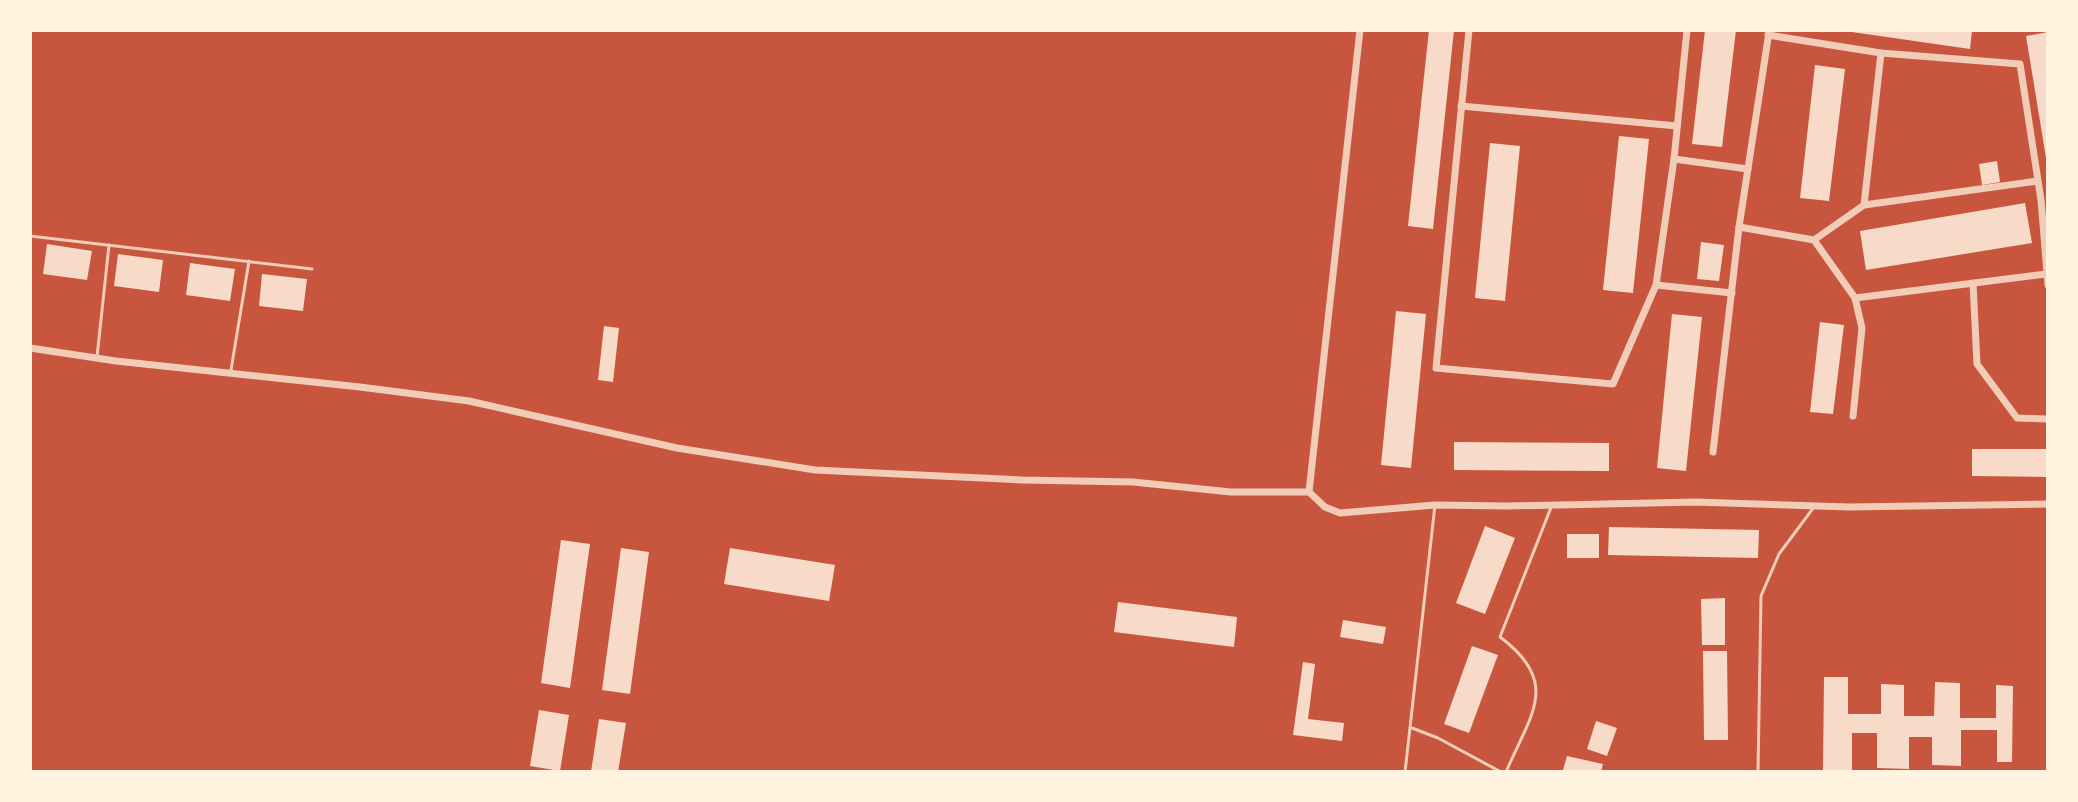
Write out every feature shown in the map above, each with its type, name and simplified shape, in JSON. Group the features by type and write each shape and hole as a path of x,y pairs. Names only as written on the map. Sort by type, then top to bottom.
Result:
{"street":[{"path":"1309,492 1360,30"},
{"path":"1469,30 1436,368 1613,384 1656,285 1674,159 1687,30"},
{"path":"1713,452 1739,227 1768,32 1881,53 2020,64 2038,181 2048,285"},
{"path":"1864,205 1881,53"},
{"path":"1461,106 1677,126"},
{"path":"1674,159 1748,169"},
{"path":"1739,227 1814,240 1864,205 2038,181"},
{"path":"1814,240 1855,298 1862,328 1853,416"},
{"path":"1855,298 2046,274"},
{"path":"1973,283 1977,364 2017,418 2048,419"},
{"path":"1656,285 1732,293"},
{"path":"30,348 97,359 469,401 663,445 815,470 1133,482 1231,492 1309,492 1325,507 1340,513 1435,505 1696,502 1815,506 2048,504"}],"lane":[{"path":"30,236 312,269"},
{"path":"97,359 109,245"},
{"path":"231,374 249,261"},
{"path":"1405,772 1435,505"},
{"path":"1410,727 1504,772 1538,697 1536,681 1527,664 1517,650 1500,637 1552,505"},
{"path":"1758,772 1761,596 1779,554 1815,506"}],"building":[{"path":"1429,30 1454,30 1433,229 1408,226"},
{"path":"1705,30 1736,30 1722,147 1692,144"},
{"path":"1838,30 1972,30 1970,49"},
{"path":"2048,32 2048,158 2046,158 2026,36"},
{"path":"1815,65 1845,69 1829,201 1800,198"},
{"path":"1619,136 1649,139 1633,293 1603,290"},
{"path":"1490,143 1520,146 1505,301 1475,298"},
{"path":"1997,161 2000,182 1982,185 1979,164"},
{"path":"2025,203 2032,243 1866,270 1860,231"},
{"path":"1701,242 1724,245 1719,281 1697,279"},
{"path":"47,244 92,251 87,280 43,274"},
{"path":"118,254 163,260 159,292 114,286"},
{"path":"190,263 235,269 230,301 186,295"},
{"path":"262,274 307,279 303,311 259,306"},
{"path":"1396,311 1426,314 1411,468 1381,465"},
{"path":"1672,314 1702,317 1686,471 1657,468"},
{"path":"1820,322 1844,325 1833,414 1810,412"},
{"path":"604,326 619,328 613,382 598,380"},
{"path":"1454,442 1609,443 1609,471 1454,470"},
{"path":"1972,449 2048,449 2048,477 1972,476"},
{"path":"1485,526 1515,538 1485,614 1456,603"},
{"path":"1609,527 1759,530 1758,558 1608,555"},
{"path":"1567,534 1599,534 1599,558 1567,558"},
{"path":"561,540 590,544 570,688 541,683"},
{"path":"621,548 649,552 630,694 602,690"},
{"path":"730,548 835,565 829,601 724,584"},
{"path":"1725,598 1725,645 1702,645 1701,599"},
{"path":"1118,602 1237,617 1234,647 1114,632"},
{"path":"1343,620 1386,627 1383,644 1340,637"},
{"path":"1472,646 1498,655 1469,733 1444,724"},
{"path":"1703,651 1727,651 1728,740 1704,740"},
{"path":"1303,662 1315,664 1308,719 1344,723 1342,741 1293,735"},
{"path":"1824,677 1848,677 1848,714 1881,714 1881,684 1904,685 1904,716 1934,716 1935,682 1960,683 1960,718 1996,718 1996,685 2013,686 2012,762 1997,762 1997,730 1961,730 1961,766 1932,765 1932,737 1909,737 1909,769 1877,768 1877,733 1852,733 1852,770 1823,770"},
{"path":"539,710 569,715 560,771 530,766"},
{"path":"599,719 626,723 618,772 591,772"},
{"path":"1596,721 1617,728 1607,756 1587,749"},
{"path":"1567,756 1603,764 1601,772 1563,770"}]}
